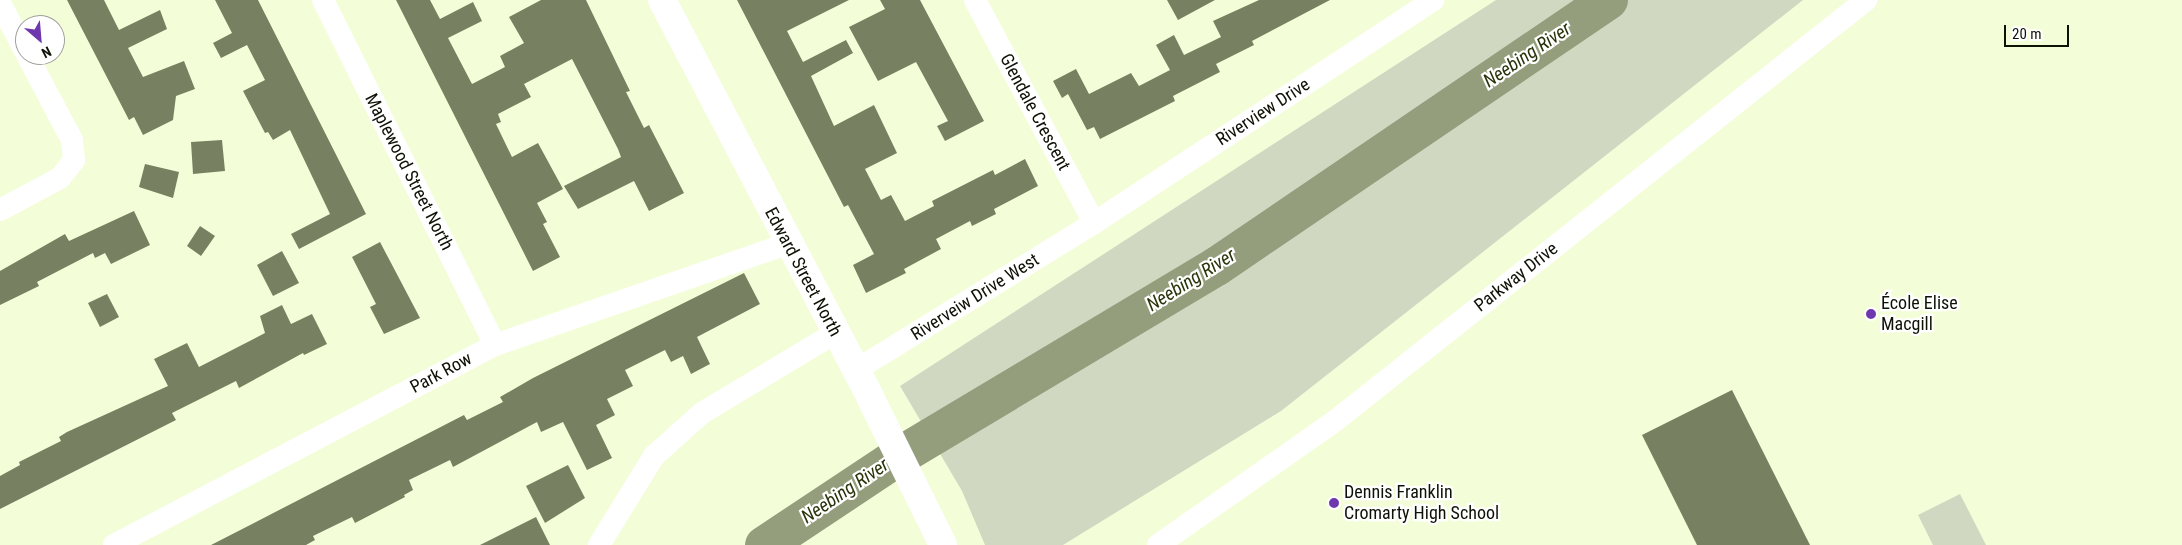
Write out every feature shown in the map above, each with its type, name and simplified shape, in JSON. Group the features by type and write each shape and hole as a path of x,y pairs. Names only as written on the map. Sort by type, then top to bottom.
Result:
{"main road":[{"name":"Edward Street North","path":"662,0 787,244 870,397 942,545"}],"street":[{"name":"Maplewood Street North","path":"323,0 495,345"},
{"name":"Glendale Crescent","path":"975,0 1094,223"},
{"name":"Riverview Drive","path":"1094,223 1432,0"},
{"name":"Parkway Drive","path":"1158,545 1335,421 1866,0"},
{"path":"0,3 15,32"},
{"path":"0,210 60,178 74,160 72,140 32,65"},
{"name":"Riverveiw Drive West","path":"856,370 1094,223"},
{"name":"Park Row","path":"114,545 495,345 787,244"},
{"path":"599,545 654,456 702,413 835,333"}],"green space":[{"path":"1496,0 1803,0 1281,411 1063,545 985,545 962,491 900,386"},
{"path":"1960,494 1986,545 1933,545 1918,515"}],"building":[{"path":"67,0 104,0 119,30 160,10 167,29 128,48 143,77 184,61 195,89 176,96 173,120 143,135 134,117 129,120"},
{"path":"215,0 258,0 366,214 299,249 291,234 330,214 290,130 273,140 268,132 265,133 243,91 265,80 247,45 221,58 213,43 232,33"},
{"path":"396,0 430,0 440,19 473,2 482,21 448,38 472,84 505,67 500,56 524,43 509,17 541,0 586,0 630,91 626,92 644,128 649,125 684,193 649,211 634,181 578,209 564,186 621,157 572,59 524,84 531,97 498,114 501,122 496,124 512,157 538,143 563,189 537,203 547,222 543,224 560,257 533,271"},
{"path":"737,0 849,0 787,31 803,62 846,40 853,53 811,76 834,126 874,105 897,153 865,169 881,200 891,195 905,221 934,206 932,201 993,170 995,175 1025,159 1038,186 994,209 996,214 972,226 970,221 936,239 941,249 904,269 906,273 866,293 853,265 874,254 848,205 844,207"},
{"path":"880,0 920,0 984,121 945,141 937,126 948,121 916,62 878,81 849,27 885,9"},
{"path":"1167,0 1215,0 1178,20"},
{"path":"1259,0 1330,0 1252,41 1254,45 1216,64 1220,72 1173,96 1175,101 1100,139 1094,127 1087,130 1068,94 1062,98 1053,81 1076,69 1089,94 1131,73 1139,86 1170,70 1156,45 1174,35 1184,55 1221,37 1213,21"},
{"path":"222,140 225,171 193,174 191,142"},
{"path":"145,164 179,172 173,198 139,187"},
{"path":"134,211 150,245 111,264 105,253 95,258 93,253 37,282 39,286 0,305 0,271 65,234 69,241"},
{"path":"200,226 215,236 201,256 187,246"},
{"path":"380,242 420,318 384,334 370,307 376,304 352,257"},
{"path":"282,251 299,283 273,296 257,265"},
{"path":"744,273 760,304 697,337 710,364 691,374 683,356 671,362 665,350 625,370 633,386 607,399 615,415 596,425 612,458 587,470 563,422 541,432 537,422 453,467 450,460 409,480 413,490 404,495 405,497 355,523 352,517 313,536 315,540 306,545 211,545 464,415 467,420 503,402 500,397 533,378"},
{"path":"107,294 119,317 100,327 88,303"},
{"path":"282,305 291,324 312,314 327,344 304,355 303,353 239,388 236,381 172,413 176,420 0,509 0,476 20,465 19,462 61,441 59,437 67,432 168,386 154,359 187,343 199,367 265,333 260,316"},
{"path":"1732,390 1810,545 1697,545 1642,435"},
{"path":"568,465 585,498 545,523 526,486"},
{"path":"536,517 550,545 480,545"}],"waterway":[{"name":"Neebing River","path":"764,545 895,458 1216,266 1608,0"}],"place":[{"name":"École Elise Macgill","path":"1871,314"},
{"name":"Dennis Franklin Cromarty High School","path":"1334,503"}]}
